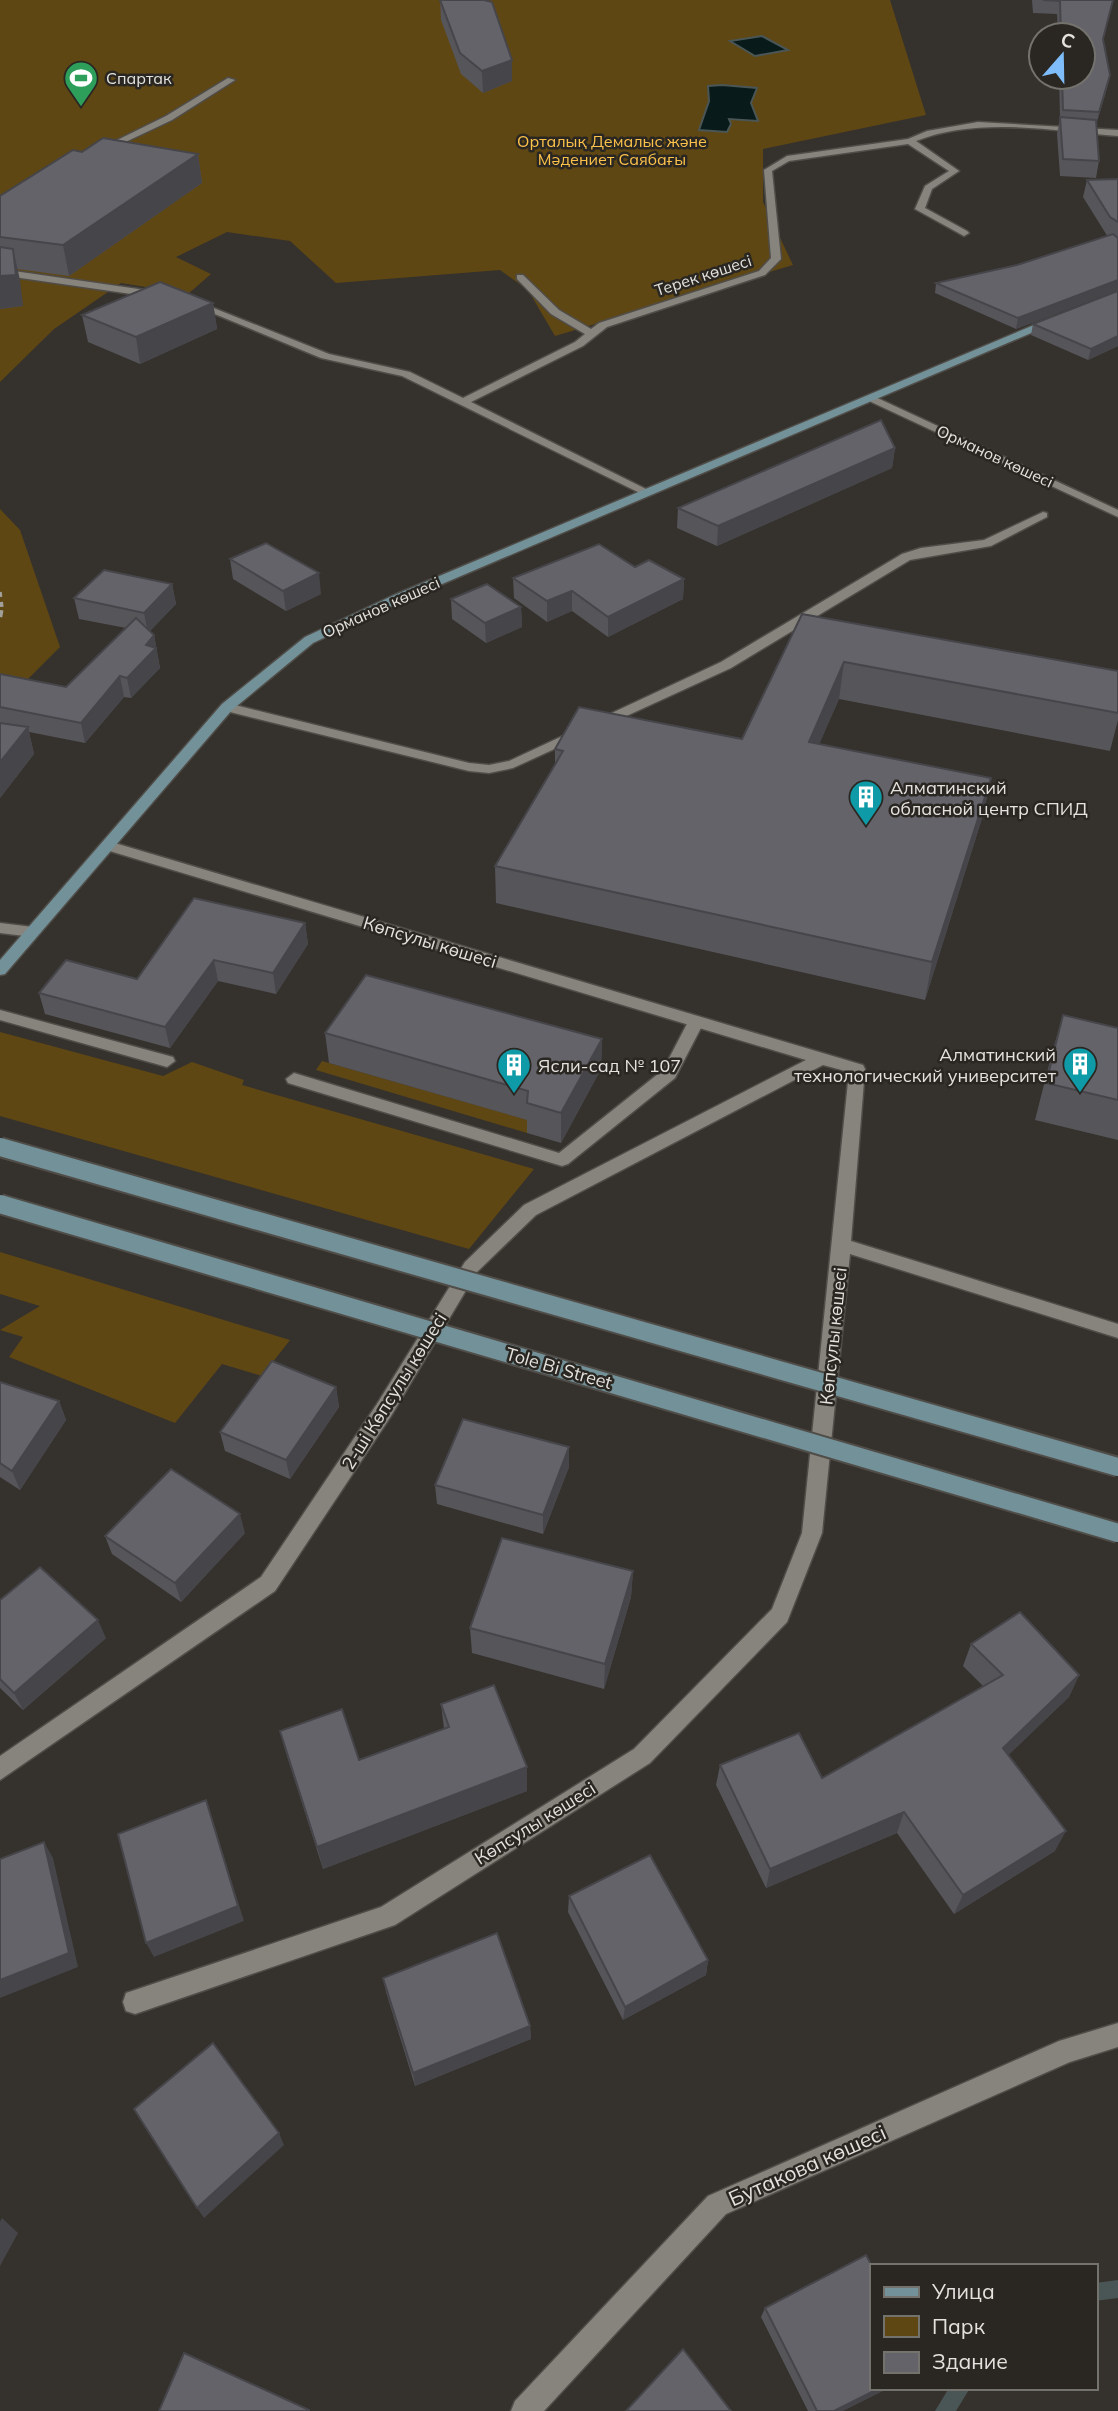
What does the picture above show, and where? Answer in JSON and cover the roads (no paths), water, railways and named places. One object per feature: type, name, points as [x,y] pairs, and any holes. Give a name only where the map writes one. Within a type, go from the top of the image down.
[{"type":"street","points":[[92,155],[169,118],[231,80]]},
{"type":"street","name":"Терек көшесі","points":[[463,402],[579,344],[603,325],[762,273],[776,259],[768,170],[787,159],[910,141],[928,134],[978,124],[1118,133]]},
{"type":"street","points":[[910,141],[954,171],[928,188],[920,209],[964,233]]},
{"type":"street","points":[[0,272],[165,296]]},
{"type":"street","points":[[520,277],[555,312],[592,334]]},
{"type":"street","points":[[177,299],[344,362],[384,366],[406,374],[646,493]]},
{"type":"street","name":"Орманов көшесі","points":[[0,970],[228,707],[309,640],[396,599],[871,398],[982,348],[1067,315]]},
{"type":"street","name":"Орманов көшесі","points":[[871,398],[1118,514]]},
{"type":"street","points":[[228,707],[469,766],[489,769],[513,764],[726,665],[906,557],[921,552],[987,543],[1043,515]]},
{"type":"street","name":"Көпсулы көшесі","points":[[108,846],[857,1069],[812,1533],[780,1615],[642,1756],[387,1916],[135,2002]]},
{"type":"street","points":[[0,928],[33,932]]},
{"type":"street","points":[[0,1015],[167,1061]]},
{"type":"street","points":[[293,1079],[562,1160],[669,1074],[696,1022]]},
{"type":"street","name":"2-ші Көпсулы көшесі","points":[[0,1769],[268,1584],[384,1410],[471,1267],[530,1210],[821,1059]]},
{"type":"street","points":[[0,1147],[1118,1467]]},
{"type":"street","name":"Tole Bi Street","points":[[0,1204],[1118,1533]]},
{"type":"street","points":[[842,1245],[1118,1331]]},
{"type":"street","name":"Бутакова көшесі","points":[[525,2411],[717,2205],[1068,2050],[1118,2035]]},
{"type":"waterway","points":[[1097,2292],[1118,2289]]},
{"type":"waterway","points":[[945,2411],[959,2390]]},
{"type":"railway","points":[[0,592],[2,607]]},
{"type":"railway","points":[[0,617],[2,607]]},
{"type":"place","name":"Спартак","points":[[81,108]]},
{"type":"place","name":"Алматинский обласной центр СПИД","points":[[866,827]]},
{"type":"place","name":"Алматинский технологический университет","points":[[1080,1094]]},
{"type":"place","name":"Ясли-сад № 107","points":[[514,1095]]},
{"type":"park label","name":"Орталық Демалыс және Мәдениет Саябағы","points":[[612,150]]}]
